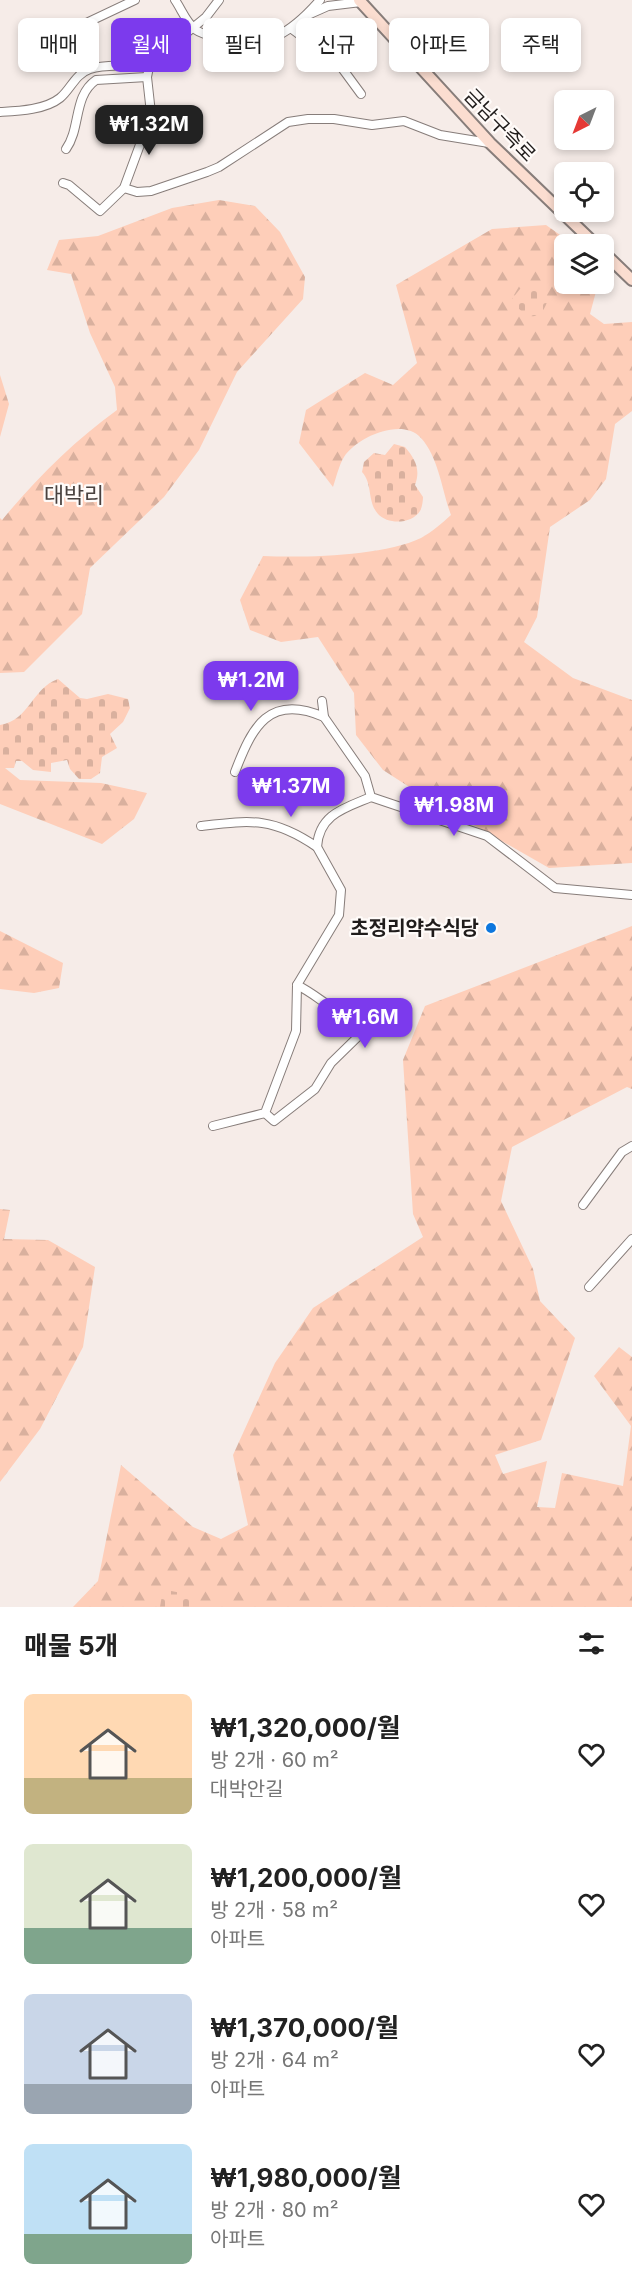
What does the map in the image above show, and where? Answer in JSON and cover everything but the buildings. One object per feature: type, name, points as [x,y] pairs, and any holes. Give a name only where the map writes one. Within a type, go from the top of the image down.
[{"type":"main road","name":"금남구즉로","points":[[360,1],[490,143],[586,234]]},
{"type":"main road","points":[[614,263],[632,280]]},
{"type":"street","points":[[97,18],[135,0]]},
{"type":"street","points":[[175,0],[198,32],[249,43],[273,39],[292,29],[320,0]]},
{"type":"street","points":[[191,30],[219,0]]},
{"type":"street","points":[[307,15],[328,6],[360,1]]},
{"type":"street","points":[[292,29],[339,64],[361,94]]},
{"type":"street","points":[[0,112],[32,109],[60,98],[86,70],[111,66]]},
{"type":"street","points":[[63,183],[69,185],[100,211],[124,188],[152,112],[147,77],[149,72]]},
{"type":"street","points":[[66,149],[72,140],[81,98],[90,84],[96,80],[147,77]]},
{"type":"street","points":[[124,188],[137,192],[170,185],[219,167],[288,122],[326,119],[372,125],[404,121],[440,135],[490,143]]},
{"type":"street","points":[[322,701],[324,717],[365,776],[371,797]]},
{"type":"street","points":[[235,772],[246,742],[264,717],[282,711],[308,710],[324,717]]},
{"type":"street","points":[[317,848],[318,836],[332,813],[371,797],[487,836],[555,888],[632,895]]},
{"type":"street","points":[[201,826],[250,820],[272,824],[301,836],[317,848],[341,890],[339,915],[297,985],[296,1032],[265,1113]]},
{"type":"street","points":[[265,1113],[274,1121],[315,1089],[331,1063],[374,1021],[375,1012],[361,1016],[344,1016],[297,985]]},
{"type":"street","points":[[213,1126],[265,1113]]},
{"type":"street","points":[[583,1205],[622,1152],[632,1146]]},
{"type":"street","points":[[589,1287],[632,1239]]},
{"type":"green space","points":[[219,200],[255,206],[280,232],[305,277],[303,299],[237,372],[199,450],[164,497],[90,568],[82,614],[24,672],[0,673],[0,518],[2,520],[42,475],[71,448],[117,410],[115,387],[90,333],[71,274],[47,270],[59,240],[98,236],[172,208]]},
{"type":"green space","points":[[546,225],[559,234],[554,234],[554,294],[595,294],[590,314],[604,324],[632,322],[632,411],[615,424],[606,479],[590,500],[550,527],[537,617],[524,642],[573,678],[632,700],[632,863],[549,868],[428,799],[383,770],[356,735],[354,693],[318,637],[281,642],[250,630],[240,600],[263,556],[322,556],[387,549],[421,538],[451,515],[432,455],[421,438],[413,432],[403,429],[380,432],[359,443],[342,460],[333,487],[299,443],[306,410],[365,373],[393,385],[417,363],[396,285],[492,229]]},
{"type":"green space","points":[[529,286],[538,288],[547,302],[544,309],[535,316],[525,314],[512,299],[520,289]]},
{"type":"green space","points":[[0,375],[9,404],[0,437]]},
{"type":"green space","points":[[394,444],[405,447],[414,460],[417,469],[415,485],[423,497],[420,511],[406,521],[400,522],[382,518],[378,514],[372,504],[368,482],[362,472],[364,462],[374,453],[385,455]]},
{"type":"green space","points":[[58,679],[80,698],[87,699],[108,694],[128,699],[130,708],[123,722],[110,734],[117,748],[102,757],[100,773],[91,779],[79,779],[70,769],[67,760],[51,763],[51,772],[33,770],[22,761],[16,761],[14,768],[0,768],[0,725],[18,717],[42,689]]},
{"type":"green space","points":[[0,764],[20,780],[101,783],[147,793],[134,819],[102,844],[0,804]]},
{"type":"green space","points":[[632,926],[632,1089],[627,1087],[512,1147],[501,1201],[533,1269],[540,1301],[575,1338],[541,1440],[495,1455],[503,1474],[547,1461],[537,1507],[555,1508],[562,1473],[623,1486],[631,1426],[594,1376],[619,1347],[632,1357],[632,1607],[73,1607],[98,1581],[121,1465],[193,1527],[221,1539],[248,1525],[233,1455],[275,1363],[313,1308],[423,1237],[413,1214],[403,1060],[425,1006]]},
{"type":"green space","points":[[0,931],[63,963],[59,988],[34,993],[0,989]]},
{"type":"green space","points":[[0,1209],[10,1210],[4,1239],[48,1240],[95,1267],[83,1347],[40,1429],[0,1482]]},
{"type":"green space","points":[[171,1591],[187,1594],[201,1607],[160,1607],[162,1595]]},
{"type":"place","name":"초정리약수식당","points":[[491,928]]},
{"type":"district","name":"대박리","points":[[74,495]]}]
